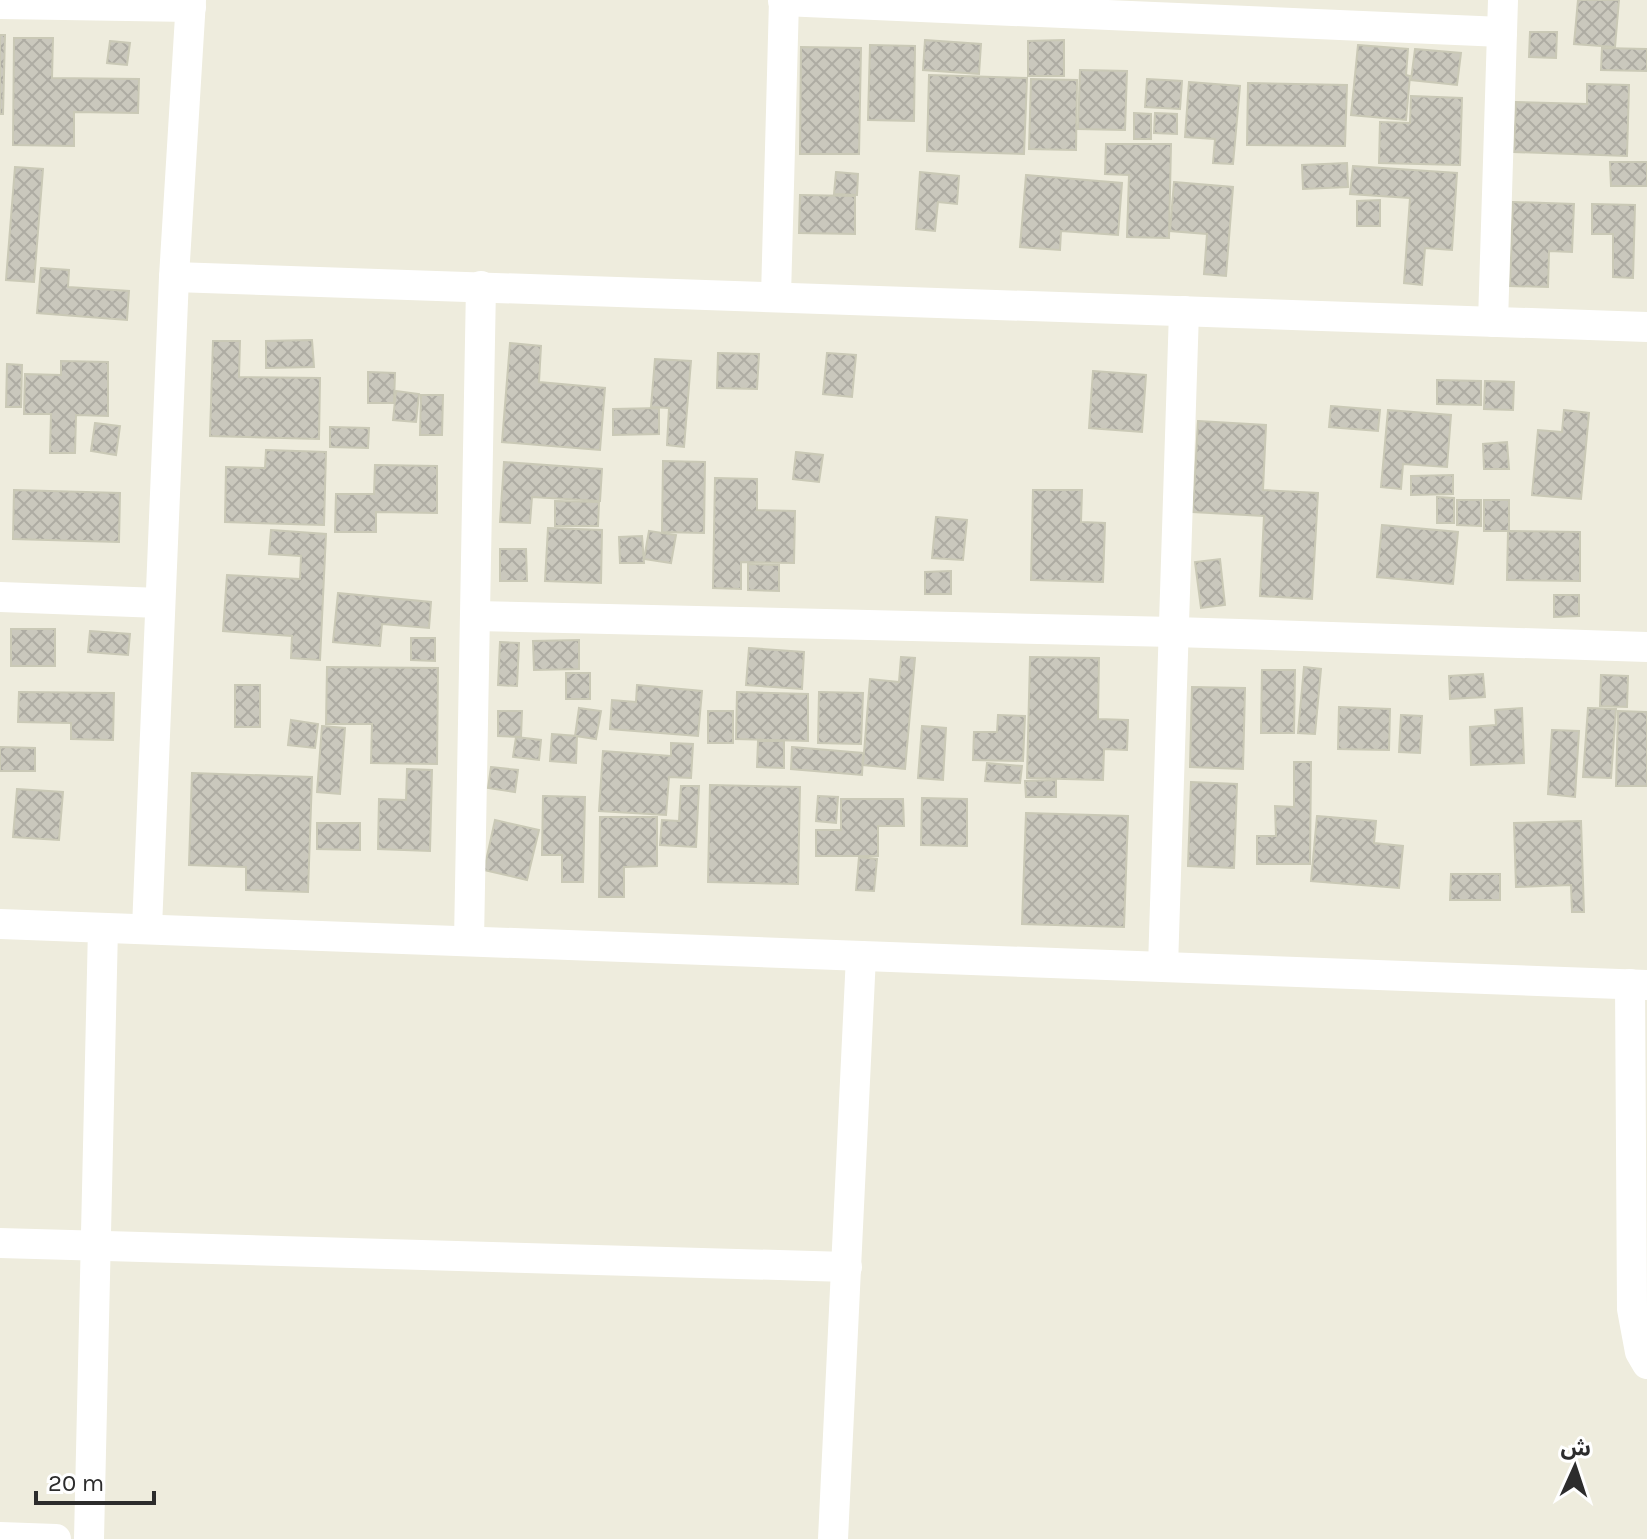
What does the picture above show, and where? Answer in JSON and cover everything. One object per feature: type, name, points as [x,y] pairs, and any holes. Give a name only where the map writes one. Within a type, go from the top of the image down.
[{"type":"street","points":[[776,296],[784,0],[1086,7],[1502,32]]},
{"type":"street","points":[[1493,322],[1503,0]]},
{"type":"street","points":[[0,4],[191,4],[174,277],[147,928]]},
{"type":"street","points":[[174,277],[1647,327]]},
{"type":"street","points":[[469,941],[481,286]]},
{"type":"street","points":[[1163,967],[1184,311]]},
{"type":"street","points":[[0,597],[160,603]]},
{"type":"street","points":[[475,616],[1174,632],[1647,647]]},
{"type":"street","points":[[0,924],[1639,984],[1632,1309],[1640,1352],[1647,1364]]},
{"type":"street","points":[[89,1539],[103,928]]},
{"type":"street","points":[[833,1539],[861,956]]},
{"type":"street","points":[[0,1243],[847,1267]]},
{"type":"street","points":[[0,1537],[56,1539]]},
{"type":"building","points":[[1578,0],[1619,0],[1615,47],[1574,44]]},
{"type":"building","points":[[1530,32],[1557,32],[1556,58],[1529,57]]},
{"type":"building","points":[[0,35],[5,35],[3,114],[0,114]]},
{"type":"building","points":[[14,38],[53,38],[52,78],[139,79],[138,113],[74,112],[74,146],[13,145]]},
{"type":"building","points":[[925,40],[981,44],[979,74],[923,70]]},
{"type":"building","points":[[1064,40],[1064,76],[1028,76],[1028,41]]},
{"type":"building","points":[[110,41],[130,43],[127,65],[107,63]]},
{"type":"building","points":[[870,45],[915,46],[914,121],[868,120]]},
{"type":"building","points":[[1358,45],[1408,49],[1406,75],[1410,76],[1406,120],[1351,115]]},
{"type":"building","points":[[801,47],[861,48],[859,154],[800,154]]},
{"type":"building","points":[[1602,48],[1647,49],[1647,71],[1601,70]]},
{"type":"building","points":[[1415,49],[1461,53],[1457,85],[1411,80]]},
{"type":"building","points":[[1080,70],[1127,71],[1125,130],[1078,129]]},
{"type":"building","points":[[929,75],[1027,78],[1024,154],[927,151]]},
{"type":"building","points":[[1031,79],[1077,80],[1076,150],[1029,149]]},
{"type":"building","points":[[1147,79],[1182,81],[1180,109],[1145,107]]},
{"type":"building","points":[[1189,82],[1240,86],[1233,164],[1213,163],[1215,139],[1185,137]]},
{"type":"building","points":[[1248,83],[1347,85],[1345,146],[1247,145]]},
{"type":"building","points":[[1587,84],[1629,85],[1627,156],[1514,152],[1516,102],[1587,104]]},
{"type":"building","points":[[1411,96],[1462,98],[1460,165],[1379,163],[1380,122],[1410,123]]},
{"type":"building","points":[[1134,113],[1151,114],[1151,139],[1134,139]]},
{"type":"building","points":[[1155,113],[1177,114],[1177,134],[1154,133]]},
{"type":"building","points":[[1106,144],[1171,144],[1169,238],[1127,237],[1129,175],[1105,174]]},
{"type":"building","points":[[1610,162],[1647,162],[1647,186],[1611,186]]},
{"type":"building","points":[[1347,163],[1348,187],[1303,189],[1302,165]]},
{"type":"building","points":[[1353,166],[1457,173],[1452,250],[1425,248],[1422,285],[1404,283],[1410,198],[1350,194]]},
{"type":"building","points":[[15,167],[43,169],[34,282],[6,280]]},
{"type":"building","points":[[836,172],[858,174],[857,195],[834,194]]},
{"type":"building","points":[[920,172],[959,176],[957,204],[938,202],[935,231],[916,229]]},
{"type":"building","points":[[1026,175],[1122,183],[1118,235],[1061,231],[1060,250],[1020,247]]},
{"type":"building","points":[[1174,182],[1233,187],[1226,276],[1204,274],[1207,234],[1170,231]]},
{"type":"building","points":[[800,195],[855,196],[855,234],[799,233]]},
{"type":"building","points":[[1380,200],[1380,226],[1357,226],[1357,201]]},
{"type":"building","points":[[1513,202],[1574,204],[1572,252],[1549,251],[1548,287],[1510,286]]},
{"type":"building","points":[[1592,204],[1635,205],[1633,278],[1613,277],[1613,234],[1592,234]]},
{"type":"building","points":[[41,268],[69,270],[68,287],[129,291],[127,320],[37,313]]},
{"type":"building","points":[[312,340],[314,367],[266,368],[266,341]]},
{"type":"building","points":[[213,341],[240,341],[239,377],[320,378],[319,439],[210,436]]},
{"type":"building","points":[[510,343],[541,346],[539,382],[605,388],[600,450],[502,442]]},
{"type":"building","points":[[718,353],[759,354],[757,389],[717,388]]},
{"type":"building","points":[[827,353],[856,355],[852,397],[823,394]]},
{"type":"building","points":[[655,359],[691,361],[684,447],[667,445],[669,408],[651,407]]},
{"type":"building","points":[[61,361],[108,362],[108,416],[76,415],[75,453],[50,453],[51,414],[24,414],[25,374],[61,375]]},
{"type":"building","points":[[7,364],[22,365],[21,407],[6,407]]},
{"type":"building","points":[[1093,371],[1146,375],[1142,432],[1089,428]]},
{"type":"building","points":[[368,372],[395,373],[394,403],[368,403]]},
{"type":"building","points":[[1437,380],[1481,381],[1481,405],[1437,404]]},
{"type":"building","points":[[1485,381],[1514,382],[1513,410],[1484,409]]},
{"type":"building","points":[[396,391],[419,394],[416,422],[393,420]]},
{"type":"building","points":[[421,395],[443,395],[442,435],[420,435]]},
{"type":"building","points":[[1331,406],[1380,410],[1378,431],[1329,427]]},
{"type":"building","points":[[659,408],[659,434],[613,435],[613,409]]},
{"type":"building","points":[[1388,410],[1451,415],[1447,467],[1403,464],[1401,489],[1381,487]]},
{"type":"building","points":[[1564,410],[1589,413],[1581,499],[1532,495],[1538,430],[1562,432]]},
{"type":"building","points":[[1198,421],[1266,425],[1263,490],[1318,493],[1312,599],[1260,596],[1264,516],[1193,512]]},
{"type":"building","points":[[95,423],[120,426],[116,455],[91,451]]},
{"type":"building","points":[[330,427],[369,428],[368,448],[330,447]]},
{"type":"building","points":[[1507,442],[1509,469],[1484,469],[1483,444]]},
{"type":"building","points":[[266,450],[326,452],[324,525],[225,522],[226,467],[265,468]]},
{"type":"building","points":[[796,452],[823,455],[819,482],[793,479]]},
{"type":"building","points":[[663,461],[705,462],[704,533],[662,532]]},
{"type":"building","points":[[504,462],[602,469],[600,501],[532,497],[530,523],[500,522]]},
{"type":"building","points":[[375,465],[437,466],[437,513],[376,512],[376,532],[335,532],[336,494],[374,494]]},
{"type":"building","points":[[1453,475],[1453,494],[1411,495],[1411,476]]},
{"type":"building","points":[[715,478],[757,479],[757,510],[795,511],[794,563],[741,562],[741,589],[713,588]]},
{"type":"building","points":[[14,490],[120,493],[119,542],[13,539]]},
{"type":"building","points":[[1033,490],[1082,490],[1081,522],[1105,523],[1103,582],[1031,580]]},
{"type":"building","points":[[1437,497],[1454,498],[1454,523],[1437,523]]},
{"type":"building","points":[[1457,500],[1481,500],[1481,526],[1457,525]]},
{"type":"building","points":[[1484,500],[1509,500],[1509,531],[1484,531]]},
{"type":"building","points":[[555,501],[599,502],[598,526],[555,526]]},
{"type":"building","points":[[936,517],[967,520],[963,560],[932,558]]},
{"type":"building","points":[[1382,525],[1458,532],[1453,584],[1377,577]]},
{"type":"building","points":[[548,528],[602,530],[601,583],[545,581]]},
{"type":"building","points":[[271,530],[326,534],[320,660],[291,658],[292,636],[223,631],[227,575],[300,579],[301,556],[269,554]]},
{"type":"building","points":[[649,531],[676,535],[671,563],[644,559]]},
{"type":"building","points":[[1508,531],[1580,532],[1580,581],[1507,580]]},
{"type":"building","points":[[642,536],[644,563],[620,563],[619,537]]},
{"type":"building","points":[[500,549],[526,549],[527,581],[500,581]]},
{"type":"building","points":[[1220,559],[1225,605],[1201,608],[1195,562]]},
{"type":"building","points":[[748,564],[779,565],[779,591],[748,590]]},
{"type":"building","points":[[951,571],[951,594],[925,594],[925,572]]},
{"type":"building","points":[[338,593],[431,602],[429,628],[382,624],[380,646],[333,642]]},
{"type":"building","points":[[1554,595],[1579,595],[1579,616],[1554,617]]},
{"type":"building","points":[[11,629],[55,629],[55,666],[11,666]]},
{"type":"building","points":[[90,631],[130,634],[128,655],[88,652]]},
{"type":"building","points":[[411,638],[435,638],[435,661],[411,660]]},
{"type":"building","points":[[579,640],[579,669],[534,670],[533,641]]},
{"type":"building","points":[[500,642],[519,643],[517,686],[498,685]]},
{"type":"building","points":[[749,648],[804,652],[802,689],[746,685]]},
{"type":"building","points":[[901,657],[915,658],[905,769],[863,765],[870,679],[899,682]]},
{"type":"building","points":[[1030,657],[1099,658],[1098,719],[1128,720],[1127,750],[1104,749],[1103,780],[1027,778]]},
{"type":"building","points":[[327,667],[438,668],[437,764],[371,763],[372,724],[326,724]]},
{"type":"building","points":[[1304,667],[1321,669],[1315,734],[1298,733]]},
{"type":"building","points":[[1262,670],[1295,670],[1294,733],[1261,733]]},
{"type":"building","points":[[566,673],[590,673],[590,699],[566,699]]},
{"type":"building","points":[[1483,674],[1485,697],[1450,699],[1449,676]]},
{"type":"building","points":[[1601,675],[1628,676],[1627,707],[1600,706]]},
{"type":"building","points":[[235,685],[260,685],[260,727],[235,727]]},
{"type":"building","points":[[637,685],[702,691],[698,736],[610,729],[612,700],[636,702]]},
{"type":"building","points":[[1192,687],[1245,688],[1243,769],[1190,767]]},
{"type":"building","points":[[19,692],[114,693],[113,740],[71,739],[71,723],[18,722]]},
{"type":"building","points":[[737,692],[808,694],[808,741],[736,739]]},
{"type":"building","points":[[819,692],[863,693],[861,744],[818,743]]},
{"type":"building","points":[[1339,707],[1390,709],[1389,750],[1338,749]]},
{"type":"building","points":[[579,708],[601,711],[596,739],[575,736]]},
{"type":"building","points":[[1522,708],[1524,763],[1471,765],[1470,727],[1496,725],[1495,710]]},
{"type":"building","points":[[1588,708],[1616,709],[1611,778],[1583,777]]},
{"type":"building","points":[[498,711],[522,711],[521,737],[498,736]]},
{"type":"building","points":[[708,711],[733,711],[733,743],[708,743]]},
{"type":"building","points":[[1618,711],[1647,712],[1647,786],[1616,786]]},
{"type":"building","points":[[998,715],[1025,716],[1023,761],[973,760],[974,732],[997,732]]},
{"type":"building","points":[[1401,715],[1422,716],[1420,753],[1399,752]]},
{"type":"building","points":[[291,720],[318,724],[315,748],[288,745]]},
{"type":"building","points":[[322,726],[345,728],[340,794],[317,792]]},
{"type":"building","points":[[922,726],[946,728],[943,780],[918,778]]},
{"type":"building","points":[[1552,730],[1579,731],[1575,797],[1548,794]]},
{"type":"building","points":[[552,734],[577,736],[576,763],[550,761]]},
{"type":"building","points":[[516,737],[541,740],[539,760],[513,757]]},
{"type":"building","points":[[758,741],[784,741],[784,768],[757,767]]},
{"type":"building","points":[[671,743],[693,744],[691,778],[669,777],[666,815],[599,811],[603,751],[671,756]]},
{"type":"building","points":[[0,747],[35,748],[35,771],[0,771]]},
{"type":"building","points":[[792,747],[863,753],[862,775],[791,769]]},
{"type":"building","points":[[1294,762],[1311,762],[1310,864],[1257,864],[1257,836],[1276,836],[1275,806],[1294,807]]},
{"type":"building","points":[[987,763],[1022,766],[1020,783],[985,781]]},
{"type":"building","points":[[491,767],[518,770],[515,792],[488,788]]},
{"type":"building","points":[[407,769],[432,770],[430,851],[378,849],[379,799],[406,800]]},
{"type":"building","points":[[192,773],[312,777],[308,892],[246,890],[246,867],[189,865]]},
{"type":"building","points":[[1056,780],[1056,797],[1026,797],[1025,781]]},
{"type":"building","points":[[1191,782],[1237,784],[1234,868],[1188,866]]},
{"type":"building","points":[[710,785],[800,787],[798,884],[708,882]]},
{"type":"building","points":[[681,786],[699,786],[696,847],[660,845],[662,820],[679,821]]},
{"type":"building","points":[[17,789],[63,792],[59,840],[13,837]]},
{"type":"building","points":[[543,796],[585,797],[583,882],[562,882],[562,855],[542,855]]},
{"type":"building","points":[[818,796],[838,797],[836,823],[816,821]]},
{"type":"building","points":[[922,798],[967,799],[967,846],[921,845]]},
{"type":"building","points":[[841,799],[903,799],[904,826],[878,826],[878,856],[816,856],[816,830],[841,830]]},
{"type":"building","points":[[1026,813],[1128,816],[1124,927],[1022,924]]},
{"type":"building","points":[[1317,816],[1376,821],[1374,843],[1403,846],[1399,888],[1311,881]]},
{"type":"building","points":[[600,817],[657,817],[657,866],[624,867],[624,897],[599,897]]},
{"type":"building","points":[[495,820],[539,830],[527,880],[484,870]]},
{"type":"building","points":[[1581,821],[1584,912],[1572,912],[1571,885],[1516,887],[1514,823]]},
{"type":"building","points":[[317,823],[360,823],[360,850],[317,849]]},
{"type":"building","points":[[859,857],[877,859],[874,891],[856,890]]},
{"type":"building","points":[[1451,874],[1500,874],[1500,900],[1450,900]]}]
